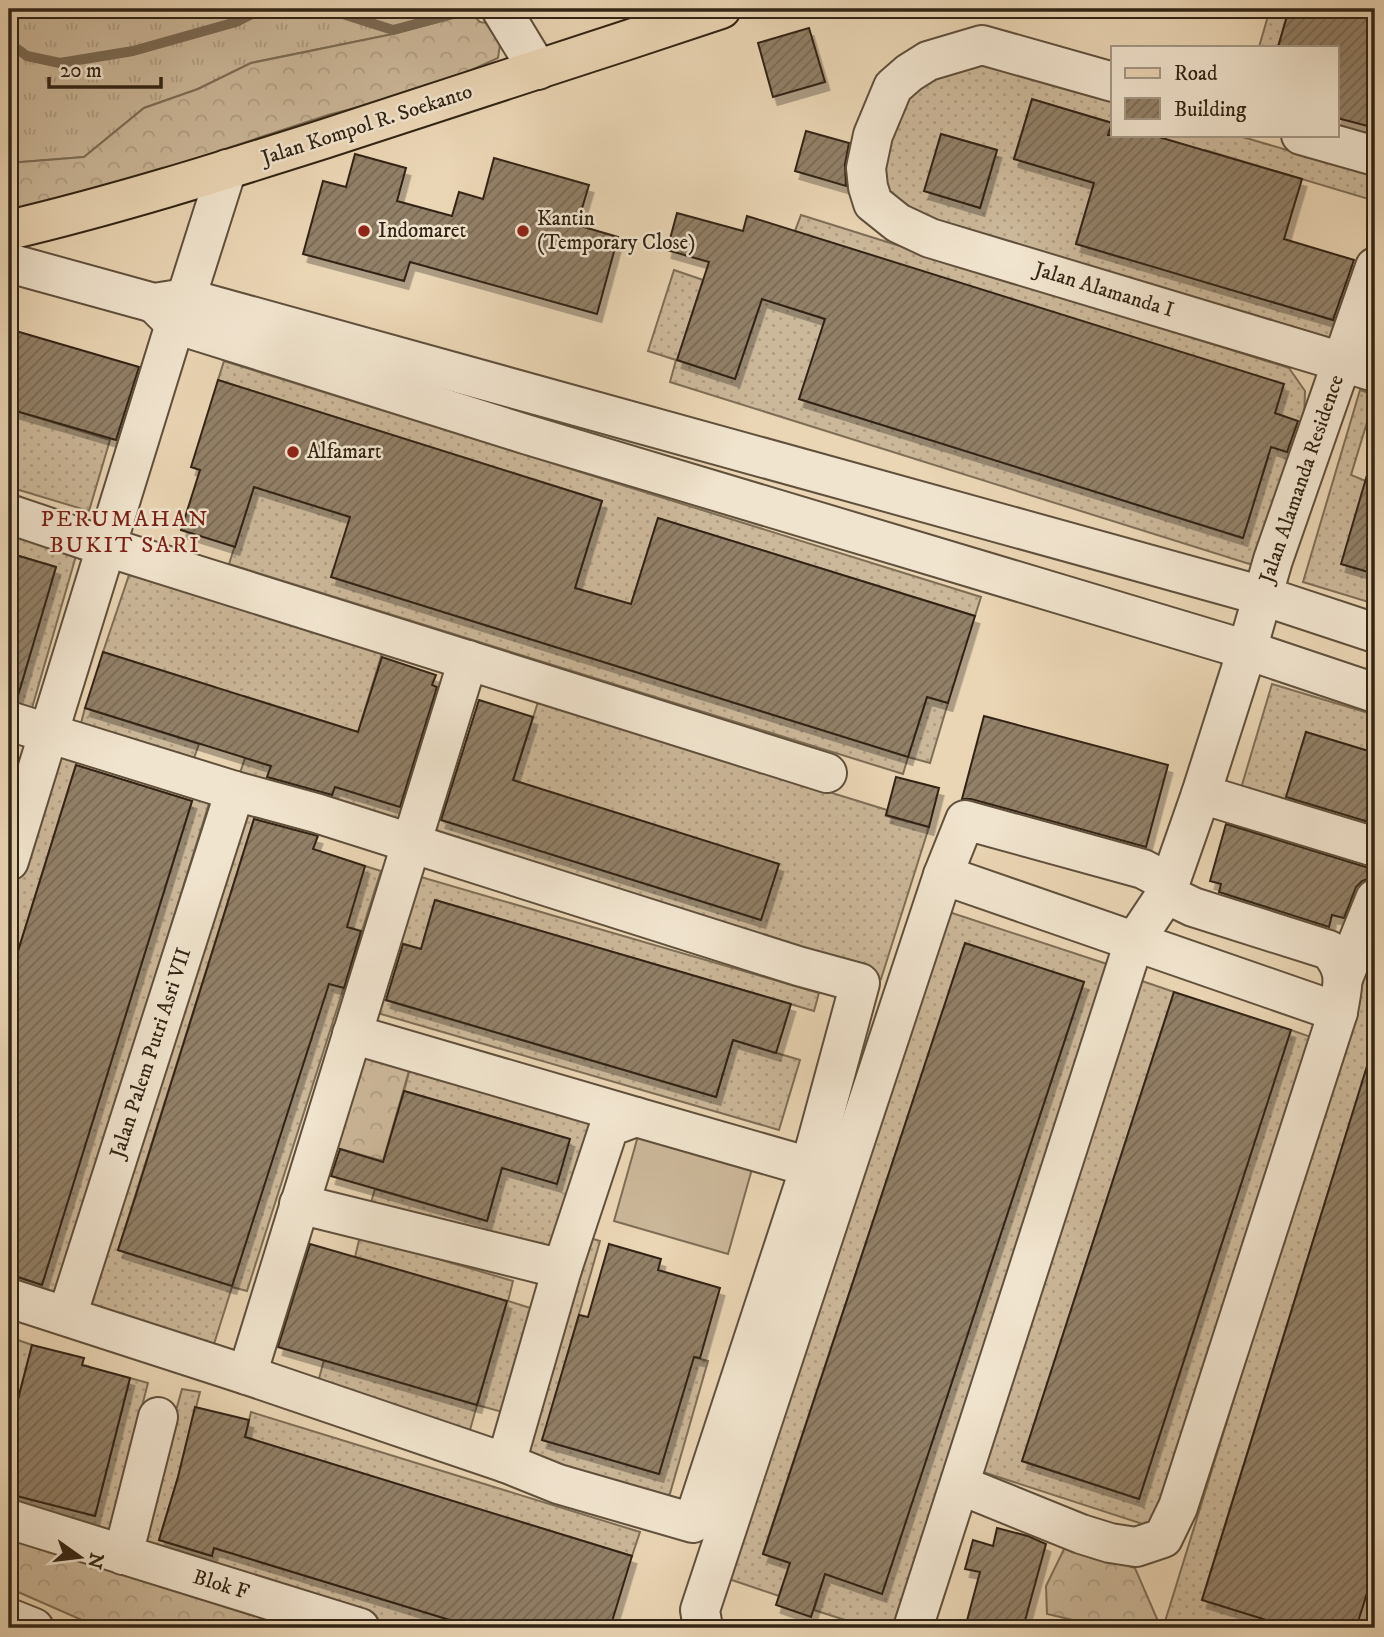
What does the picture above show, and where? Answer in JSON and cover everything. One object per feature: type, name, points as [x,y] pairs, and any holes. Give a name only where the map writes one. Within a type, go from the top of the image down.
[{"type":"main road","name":"Jalan Kompol R. Soekanto","points":[[9,230],[60,218],[228,169],[721,9]]},
{"type":"street","points":[[504,13],[538,70]]},
{"type":"street","name":"Jalan Alamanda I","points":[[1111,81],[982,45],[928,61],[893,87],[873,135],[866,168],[873,203],[898,223],[930,238],[1359,367]]},
{"type":"street","points":[[1305,136],[1375,156]]},
{"type":"street","points":[[9,861],[107,547],[172,309],[228,169]]},
{"type":"street","points":[[9,263],[172,309],[1263,596],[1375,633]]},
{"type":"street","name":"Jalan Alamanda Residence","points":[[913,1628],[1134,942],[1166,894],[1201,794],[1273,560],[1359,367],[1375,267]]},
{"type":"street","points":[[172,309],[525,434],[1247,650],[1375,693]]},
{"type":"street","points":[[9,514],[827,773]]},
{"type":"street","points":[[247,1375],[468,660]]},
{"type":"street","points":[[9,721],[235,791],[316,813],[798,966],[860,983],[810,1167],[693,1523],[558,1484],[506,1463],[247,1375],[9,1298]]},
{"type":"street","name":"Jalan Palem Putri Asri VII","points":[[67,1316],[235,791]]},
{"type":"street","points":[[1201,794],[1375,847]]},
{"type":"street","points":[[703,1628],[700,1610],[943,875],[965,820],[1143,869],[1160,878],[1166,894],[1193,907],[1329,950],[1338,960],[1341,994]]},
{"type":"street","points":[[943,875],[1134,942],[1341,994]]},
{"type":"street","points":[[960,1485],[1110,1543],[1136,1547],[1163,1538],[1178,1507],[1341,994],[1375,899]]},
{"type":"street","points":[[352,1034],[810,1167]]},
{"type":"street","points":[[506,1463],[562,1269],[609,1127],[636,1117]]},
{"type":"street","points":[[299,1204],[562,1269]]},
{"type":"street","points":[[123,1555],[158,1417]]},
{"type":"street","name":"Blok F","points":[[9,1519],[338,1625]]},
{"type":"street","points":[[9,1618],[34,1628]]},
{"type":"green space","points":[[9,9],[460,9],[462,15],[393,34],[251,63],[198,89],[144,108],[84,157],[9,163]]},
{"type":"green space","points":[[1270,9],[1289,9],[1278,46],[1259,46]]},
{"type":"green space","points":[[471,13],[480,22],[503,25],[498,58],[432,88],[328,115],[79,197],[9,215],[9,163],[84,157],[144,108],[198,89],[251,63],[393,34]]},
{"type":"green space","points":[[975,63],[1111,97],[1111,122],[1032,100],[1014,158],[1094,183],[1076,243],[1122,258],[1158,137],[1155,136],[1239,136],[1375,176],[1375,201],[1205,150],[1169,271],[1346,324],[1341,341],[911,213],[884,199],[885,137],[916,85]],"holes":[[[941,134],[997,150],[980,208],[925,191]]]},
{"type":"green space","points":[[801,215],[1289,368],[1305,391],[1304,423],[795,231]]},
{"type":"green space","points":[[674,270],[703,280],[677,360],[735,379],[762,299],[825,319],[800,399],[1242,538],[1268,458],[1265,445],[1294,454],[1259,567],[670,382],[676,360],[648,351]]},
{"type":"green space","points":[[224,361],[981,597],[975,616],[658,518],[631,605],[575,588],[602,501],[218,380]]},
{"type":"green space","points":[[1360,390],[1375,395],[1375,407],[1372,406],[1351,475],[1366,481],[1342,564],[1375,574],[1375,604],[1303,582]]},
{"type":"green space","points":[[16,411],[110,440],[89,511],[9,487],[9,435]]},
{"type":"green space","points":[[254,487],[350,517],[908,757],[903,774],[229,564]]},
{"type":"green space","points":[[9,529],[78,549],[32,708],[9,702],[9,686],[20,689],[56,567],[9,553]]},
{"type":"green space","points":[[129,575],[254,609],[383,650],[358,732],[244,696],[230,742],[215,687],[103,652]]},
{"type":"green space","points":[[1272,684],[1375,715],[1375,753],[1306,732],[1283,808],[1239,795]]},
{"type":"green space","points":[[927,697],[948,703],[930,763],[908,757]]},
{"type":"green space","points":[[538,702],[887,810],[886,816],[929,827],[881,979],[427,838],[451,761],[471,768],[454,824],[761,920],[513,781]]},
{"type":"green space","points":[[85,708],[199,744],[194,758],[81,723]]},
{"type":"green space","points":[[58,749],[79,755],[9,980],[9,907]]},
{"type":"green space","points":[[245,758],[409,809],[404,825],[240,773]]},
{"type":"green space","points":[[195,792],[211,797],[54,1303],[9,1288],[9,1275],[42,1284]]},
{"type":"green space","points":[[242,812],[255,816],[118,1250],[232,1286],[365,866],[381,871],[247,1291],[232,1287],[214,1344],[87,1304]]},
{"type":"green space","points":[[414,875],[819,993],[814,1011],[435,900],[421,949],[395,941]]},
{"type":"green space","points":[[946,911],[1116,967],[897,1628],[870,1628],[814,1610],[825,1574],[882,1593],[1084,982],[965,944],[763,1553],[790,1563],[779,1596],[726,1578]]},
{"type":"green space","points":[[1375,943],[1375,1041],[1202,1599],[1273,1622],[1271,1628],[1163,1628]]},
{"type":"green space","points":[[1142,981],[1174,992],[1022,1461],[1139,1499],[1291,1030],[1314,1038],[1155,1528],[983,1472]]},
{"type":"green space","points":[[378,998],[716,1097],[733,1040],[800,1060],[779,1130],[374,1012]]},
{"type":"green space","points":[[363,1035],[415,1050],[383,1161],[330,1146]]},
{"type":"green space","points":[[415,1050],[596,1102],[550,1262],[369,1209],[375,1189],[487,1221],[502,1168],[557,1183],[569,1139],[404,1091]]},
{"type":"green space","points":[[638,1136],[752,1169],[728,1254],[614,1221]]},
{"type":"green space","points":[[360,1236],[513,1281],[508,1301],[543,1312],[514,1415],[477,1405],[507,1302],[355,1257]]},
{"type":"green space","points":[[583,1236],[600,1241],[543,1440],[659,1474],[693,1357],[708,1361],[669,1497],[519,1453]]},
{"type":"green space","points":[[15,1339],[32,1345],[9,1434],[9,1361]]},
{"type":"green space","points":[[324,1360],[477,1405],[470,1430],[317,1386]]},
{"type":"green space","points":[[130,1378],[148,1383],[109,1534],[9,1508],[9,1494],[95,1516]]},
{"type":"green space","points":[[182,1389],[200,1392],[159,1540],[211,1556],[214,1548],[477,1628],[402,1628],[139,1544]]},
{"type":"green space","points":[[251,1412],[640,1532],[632,1556],[245,1437]]},
{"type":"green space","points":[[9,1538],[297,1628],[100,1628],[9,1588]]},
{"type":"green space","points":[[1066,1545],[1135,1568],[1161,1628],[1095,1628],[1047,1614],[1046,1586]]},
{"type":"building","points":[[1289,9],[1375,9],[1375,128],[1338,118],[1338,46],[1278,46]]},
{"type":"building","points":[[809,28],[825,82],[773,97],[758,43]]},
{"type":"building","points":[[1032,99],[1111,123],[1108,135],[1111,136],[1155,136],[1302,179],[1284,239],[1354,260],[1333,320],[1076,244],[1094,183],[1014,159]]},
{"type":"building","points":[[806,131],[849,143],[845,164],[846,186],[795,171]]},
{"type":"building","points":[[941,134],[997,150],[980,208],[924,191]]},
{"type":"building","name":"Kantin (Temporary Close)","points":[[355,154],[406,168],[397,201],[452,216],[459,192],[483,199],[494,158],[589,185],[577,225],[618,237],[597,314],[410,262],[404,281],[303,254],[323,181],[346,187]]},
{"type":"building","points":[[677,213],[743,231],[747,216],[1284,384],[1275,413],[1298,421],[1287,452],[1271,447],[1243,538],[799,399],[825,319],[762,299],[735,379],[677,360],[709,262],[667,250]]},
{"type":"building","points":[[9,329],[139,367],[116,440],[9,409]]},
{"type":"building","points":[[218,380],[602,501],[575,588],[631,604],[658,518],[975,616],[948,703],[927,697],[908,757],[331,577],[350,517],[254,487],[235,547],[181,530],[200,470],[191,467]]},
{"type":"building","points":[[1367,475],[1375,476],[1375,574],[1341,564]]},
{"type":"building","points":[[9,553],[56,567],[17,699],[9,698]]},
{"type":"building","points":[[103,652],[358,732],[382,657],[436,675],[432,685],[437,687],[400,807],[335,787],[332,795],[267,777],[271,766],[85,708]]},
{"type":"building","points":[[479,700],[533,717],[513,780],[779,864],[761,920],[441,820]]},
{"type":"building","points":[[984,716],[1168,765],[1146,847],[971,799],[962,799]]},
{"type":"building","points":[[1306,732],[1375,753],[1375,824],[1286,797]]},
{"type":"building","points":[[76,765],[192,801],[42,1285],[9,1274],[9,980]]},
{"type":"building","points":[[896,777],[939,788],[929,827],[886,815]]},
{"type":"building","points":[[254,819],[318,836],[313,849],[365,866],[347,927],[361,931],[344,988],[329,984],[232,1286],[118,1250]]},
{"type":"building","points":[[1226,824],[1375,868],[1372,877],[1356,887],[1344,918],[1332,915],[1329,927],[1219,892],[1221,884],[1210,881]]},
{"type":"building","points":[[435,900],[791,1004],[776,1053],[733,1040],[716,1097],[386,1000],[403,944],[421,949]]},
{"type":"building","points":[[965,943],[1084,982],[882,1594],[825,1574],[811,1617],[776,1605],[790,1563],[763,1554]]},
{"type":"building","points":[[1174,992],[1291,1030],[1139,1499],[1022,1461]]},
{"type":"building","points":[[1368,1063],[1375,1065],[1375,1568],[1356,1628],[1271,1628],[1273,1622],[1202,1600]]},
{"type":"building","points":[[404,1091],[570,1139],[557,1184],[502,1168],[487,1221],[331,1176],[340,1149],[383,1162]]},
{"type":"building","points":[[310,1244],[507,1301],[477,1405],[278,1347]]},
{"type":"building","points":[[609,1244],[661,1259],[658,1270],[720,1288],[700,1358],[694,1357],[659,1474],[542,1440],[579,1315],[588,1317]]},
{"type":"building","points":[[32,1345],[84,1358],[82,1365],[130,1378],[95,1516],[9,1494],[9,1434]]},
{"type":"building","points":[[195,1407],[249,1420],[245,1437],[632,1556],[610,1628],[476,1628],[214,1548],[212,1556],[159,1540]]},
{"type":"building","points":[[997,1528],[1046,1544],[1023,1628],[965,1628],[980,1572],[965,1569],[973,1540],[993,1546]]},
{"type":"waterway","points":[[9,43],[27,56],[60,63],[133,51],[236,22],[262,9]]},
{"type":"waterway","points":[[327,9],[393,30],[472,9]]},
{"type":"place","name":"Indomaret","points":[[364,231]]},
{"type":"place","name":"Kantin (Temporary Close)","points":[[523,231]]},
{"type":"place","name":"Alfamart","points":[[293,452]]},
{"type":"district","name":"PERUMAHAN BUKIT SARI","points":[[125,532]]}]
